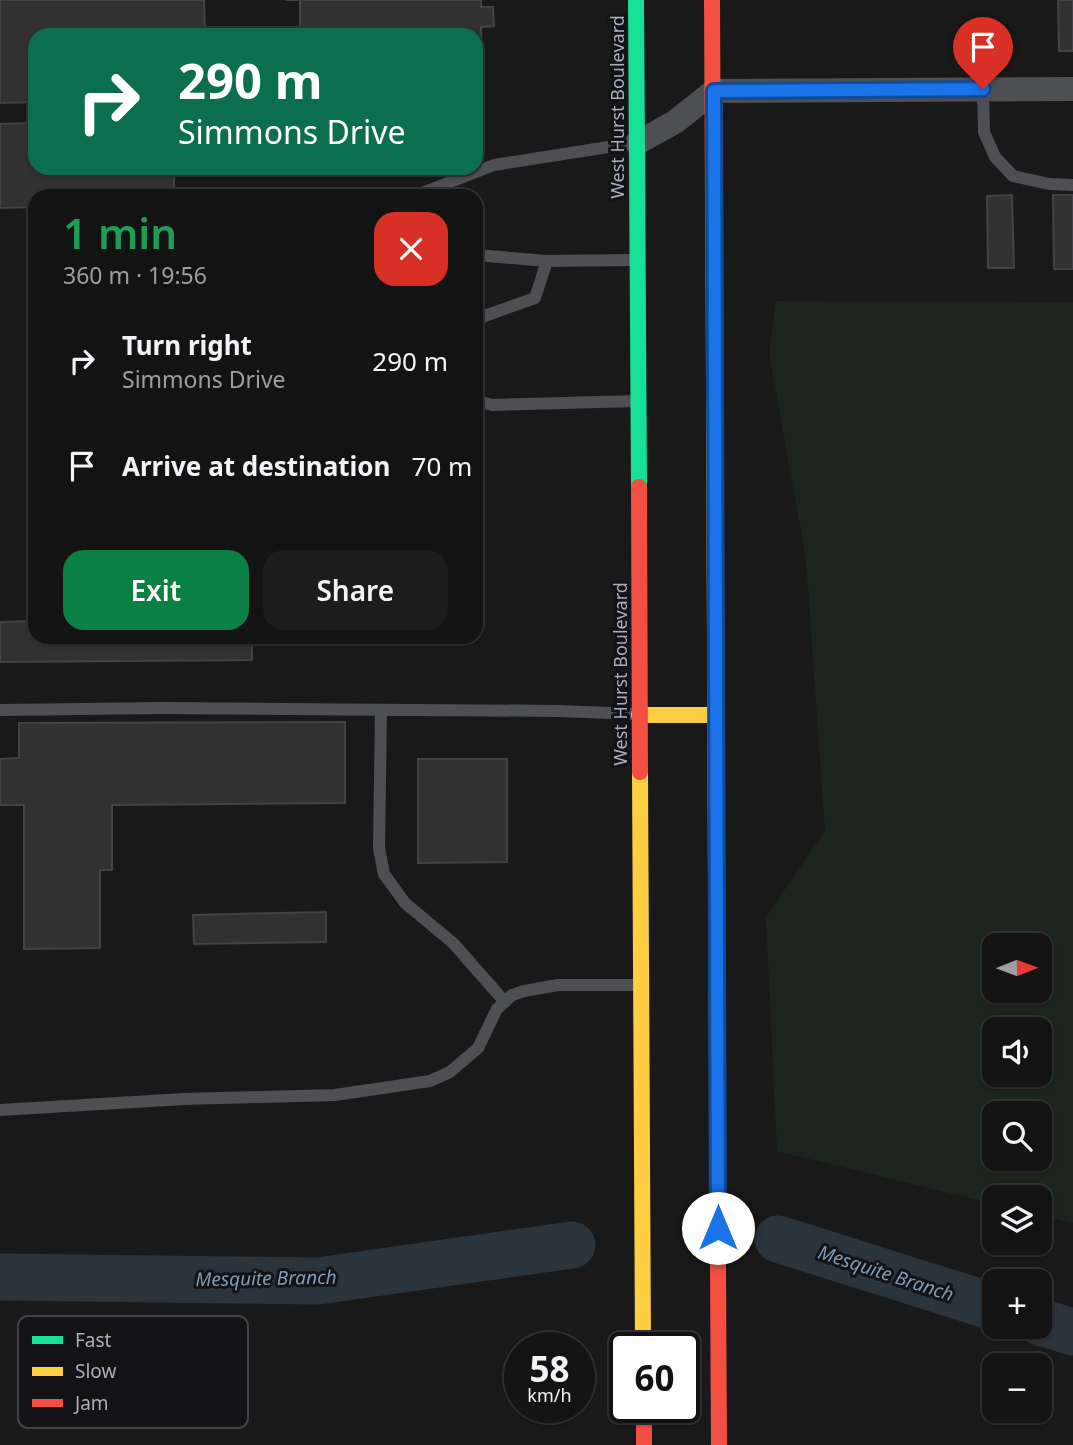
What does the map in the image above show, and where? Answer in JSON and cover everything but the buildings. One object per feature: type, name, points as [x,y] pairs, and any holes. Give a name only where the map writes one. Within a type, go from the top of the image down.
[{"type":"main road","name":"West Hurst Boulevard","points":[[636,0],[643,1332]]},
{"type":"main road","points":[[712,0],[719,1445]]},
{"type":"main road","points":[[639,715],[716,715]]},
{"type":"main road","points":[[643,1423],[644,1445]]},
{"type":"street","points":[[637,143],[675,122],[714,91],[1073,89]]},
{"type":"lane","points":[[983,89],[984,132],[995,157],[1013,176],[1049,184],[1073,185]]},
{"type":"lane","points":[[483,169],[494,165],[637,143]]},
{"type":"lane","points":[[432,189],[468,175]]},
{"type":"lane","points":[[483,256],[547,261],[638,260]]},
{"type":"lane","points":[[483,317],[536,298],[547,261]]},
{"type":"lane","points":[[483,403],[492,405],[639,401]]},
{"type":"lane","points":[[0,710],[163,708],[559,711],[639,715]]},
{"type":"lane","points":[[381,710],[379,848],[384,874],[405,903],[453,943],[505,1002]]},
{"type":"lane","points":[[0,1110],[184,1099],[335,1095],[430,1081],[450,1072],[478,1048],[497,1009],[512,995],[558,985],[642,985]]},
{"type":"shaded area","points":[[776,301],[1073,302],[1073,1223],[1052,1218],[1052,1185],[982,1185],[982,1201],[777,1151],[766,917],[825,831],[806,559],[769,353]]},
{"type":"waterway","name":"Mesquite Branch","points":[[778,1239],[982,1303]]},
{"type":"waterway","name":"Mesquite Branch","points":[[0,1277],[318,1281],[572,1245]]},
{"type":"waterway","name":"Mesquite Branch","points":[[1052,1326],[1073,1332]]},
{"type":"traffic: fast","points":[[636,0],[639,487]]},
{"type":"traffic: fast","points":[[716,879],[718,1267]]},
{"type":"traffic: slow","points":[[714,397],[716,879]]},
{"type":"traffic: slow","points":[[639,715],[716,715]]},
{"type":"traffic: slow","points":[[640,772],[643,1332]]},
{"type":"traffic: jam","points":[[712,0],[714,397]]},
{"type":"traffic: jam","points":[[639,487],[640,772]]},
{"type":"traffic: jam","points":[[718,1267],[719,1445]]},
{"type":"traffic: jam","points":[[644,1423],[644,1445]]},
{"type":"route","points":[[718,1228],[714,91],[983,89]]}]
